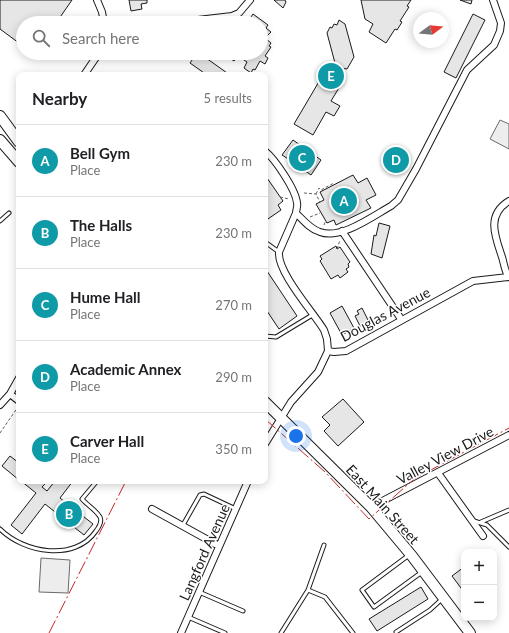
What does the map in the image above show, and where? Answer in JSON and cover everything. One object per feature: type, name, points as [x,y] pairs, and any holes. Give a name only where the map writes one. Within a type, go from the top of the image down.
[{"type":"main road","points":[[0,116],[16,138]]},
{"type":"main road","points":[[0,140],[16,159]]},
{"type":"main road","name":"East Main Street","points":[[268,405],[371,508],[410,554],[470,633]]},
{"type":"street","points":[[97,0],[103,16]]},
{"type":"street","points":[[232,16],[239,13],[250,0]]},
{"type":"street","points":[[296,213],[312,228],[320,232],[328,234],[342,234],[391,206],[405,188],[467,70],[494,45],[501,23],[493,0]]},
{"type":"street","points":[[86,72],[94,60]]},
{"type":"street","points":[[268,154],[276,163],[295,194],[297,203],[296,213],[279,252],[278,258],[284,272],[324,330],[328,350]]},
{"type":"street","name":"Douglas Avenue","points":[[282,419],[291,402],[318,372],[328,350],[334,352],[346,351],[473,281],[508,277],[493,224],[498,210],[509,201]]},
{"type":"street","points":[[342,234],[401,320]]},
{"type":"street","points":[[0,405],[10,394],[16,383]]},
{"type":"street","points":[[10,394],[16,399]]},
{"type":"street","points":[[268,440],[282,419]]},
{"type":"street","name":"Valley View Drive","points":[[371,508],[509,435]]},
{"type":"street","points":[[438,473],[483,536]]},
{"type":"street","name":"Langford Avenue","points":[[181,633],[247,484]]},
{"type":"street","points":[[152,509],[219,546]]},
{"type":"lane","points":[[0,221],[9,213]]},
{"type":"lane","points":[[268,244],[279,252]]},
{"type":"lane","points":[[268,336],[276,337],[314,314]]},
{"type":"lane","points":[[0,528],[28,547],[45,550],[81,546],[89,540],[100,523],[100,517],[82,499],[94,484]]},
{"type":"lane","points":[[182,526],[200,495],[204,494],[236,510]]},
{"type":"lane","points":[[481,522],[509,510]]},
{"type":"lane","points":[[472,521],[481,522],[487,525],[509,547]]},
{"type":"lane","points":[[281,633],[308,590],[324,545]]},
{"type":"lane","points":[[410,554],[362,590],[374,606],[423,571]]},
{"type":"lane","points":[[308,590],[326,597],[353,633]]},
{"type":"lane","points":[[199,592],[243,611]]},
{"type":"lane","points":[[396,632],[430,610],[443,598]]},
{"type":"lane","points":[[188,617],[225,633]]},
{"type":"path","points":[[316,194],[319,188],[321,190],[334,183]]},
{"type":"path","points":[[304,193],[316,194]]},
{"type":"path","points":[[316,194],[320,202]]},
{"type":"path","points":[[280,197],[292,199]]},
{"type":"path","points":[[310,217],[320,213]]},
{"type":"path","points":[[323,228],[326,220]]},
{"type":"path","points":[[337,249],[342,234]]},
{"type":"path","points":[[0,433],[16,410]]},
{"type":"shaded area","points":[[500,120],[509,124],[509,149],[490,139]]},
{"type":"shaded area","points":[[41,558],[70,560],[68,593],[39,592]]},
{"type":"building","points":[[0,0],[72,0],[61,16],[16,16],[16,41],[0,29]]},
{"type":"building","points":[[129,0],[147,0],[147,3],[141,4],[142,9],[131,11]]},
{"type":"building","points":[[274,0],[285,0],[286,2],[283,8]]},
{"type":"building","points":[[361,0],[411,0],[407,6],[409,7],[400,21],[402,22],[397,30],[395,29],[386,43],[369,32],[373,24],[365,19]]},
{"type":"building","points":[[460,0],[472,0],[471,4]]},
{"type":"building","points":[[473,14],[485,20],[456,78],[444,72]]},
{"type":"building","points":[[339,20],[345,24],[354,57],[347,69],[340,68],[337,74],[345,78],[331,101],[340,106],[334,116],[326,112],[313,135],[294,124],[327,68],[334,73],[338,65],[335,63],[327,33],[330,27],[332,28],[334,24],[337,25]]},
{"type":"building","points":[[268,40],[271,43],[269,46],[271,47],[268,52]]},
{"type":"building","points":[[192,60],[209,60],[226,72],[203,72],[190,63]]},
{"type":"building","points":[[244,60],[267,60],[265,64],[260,61],[255,70],[253,69],[252,72],[244,68],[247,62]]},
{"type":"building","points":[[293,140],[321,160],[311,175],[301,168],[298,172],[290,166],[293,162],[282,155]]},
{"type":"building","points":[[395,147],[407,152],[396,174],[385,168]]},
{"type":"building","points":[[353,175],[358,183],[367,178],[376,195],[366,200],[371,208],[336,225],[334,220],[327,223],[316,204],[324,200],[320,192]]},
{"type":"building","points":[[268,179],[283,201],[278,205],[281,210],[268,219]]},
{"type":"building","points":[[379,223],[390,226],[382,258],[371,254],[374,235],[376,236]]},
{"type":"building","points":[[336,246],[337,249],[340,247],[350,262],[348,264],[349,267],[346,269],[348,272],[340,278],[338,275],[331,279],[320,261],[322,259],[320,256]]},
{"type":"building","points":[[268,272],[297,316],[279,329],[268,312]]},
{"type":"building","points":[[342,306],[354,328],[342,335],[330,313]]},
{"type":"building","points":[[362,308],[369,322],[360,326],[355,316],[359,314],[357,311]]},
{"type":"building","points":[[343,399],[364,422],[338,446],[324,431],[330,425],[322,417]]},
{"type":"building","points":[[10,456],[16,461],[16,478],[2,466]]},
{"type":"building","points":[[25,484],[45,484],[42,487],[47,491],[53,484],[71,484],[60,498],[93,524],[84,535],[45,504],[22,534],[11,525],[36,493]]},
{"type":"building","points":[[461,569],[461,588],[452,576]]},
{"type":"building","points":[[421,587],[428,599],[377,631],[369,619]]},
{"type":"power","points":[[268,422],[325,472],[369,519],[414,479],[509,428]]},
{"type":"power","points":[[49,633],[124,484]]},
{"type":"place","name":"Carver Hall","points":[[331,76]]},
{"type":"place","name":"Hume Hall","points":[[302,158]]},
{"type":"place","name":"Academic Annex","points":[[396,160]]},
{"type":"place","name":"Bell Gym","points":[[344,201]]},
{"type":"place","name":"The Halls","points":[[69,514]]}]
